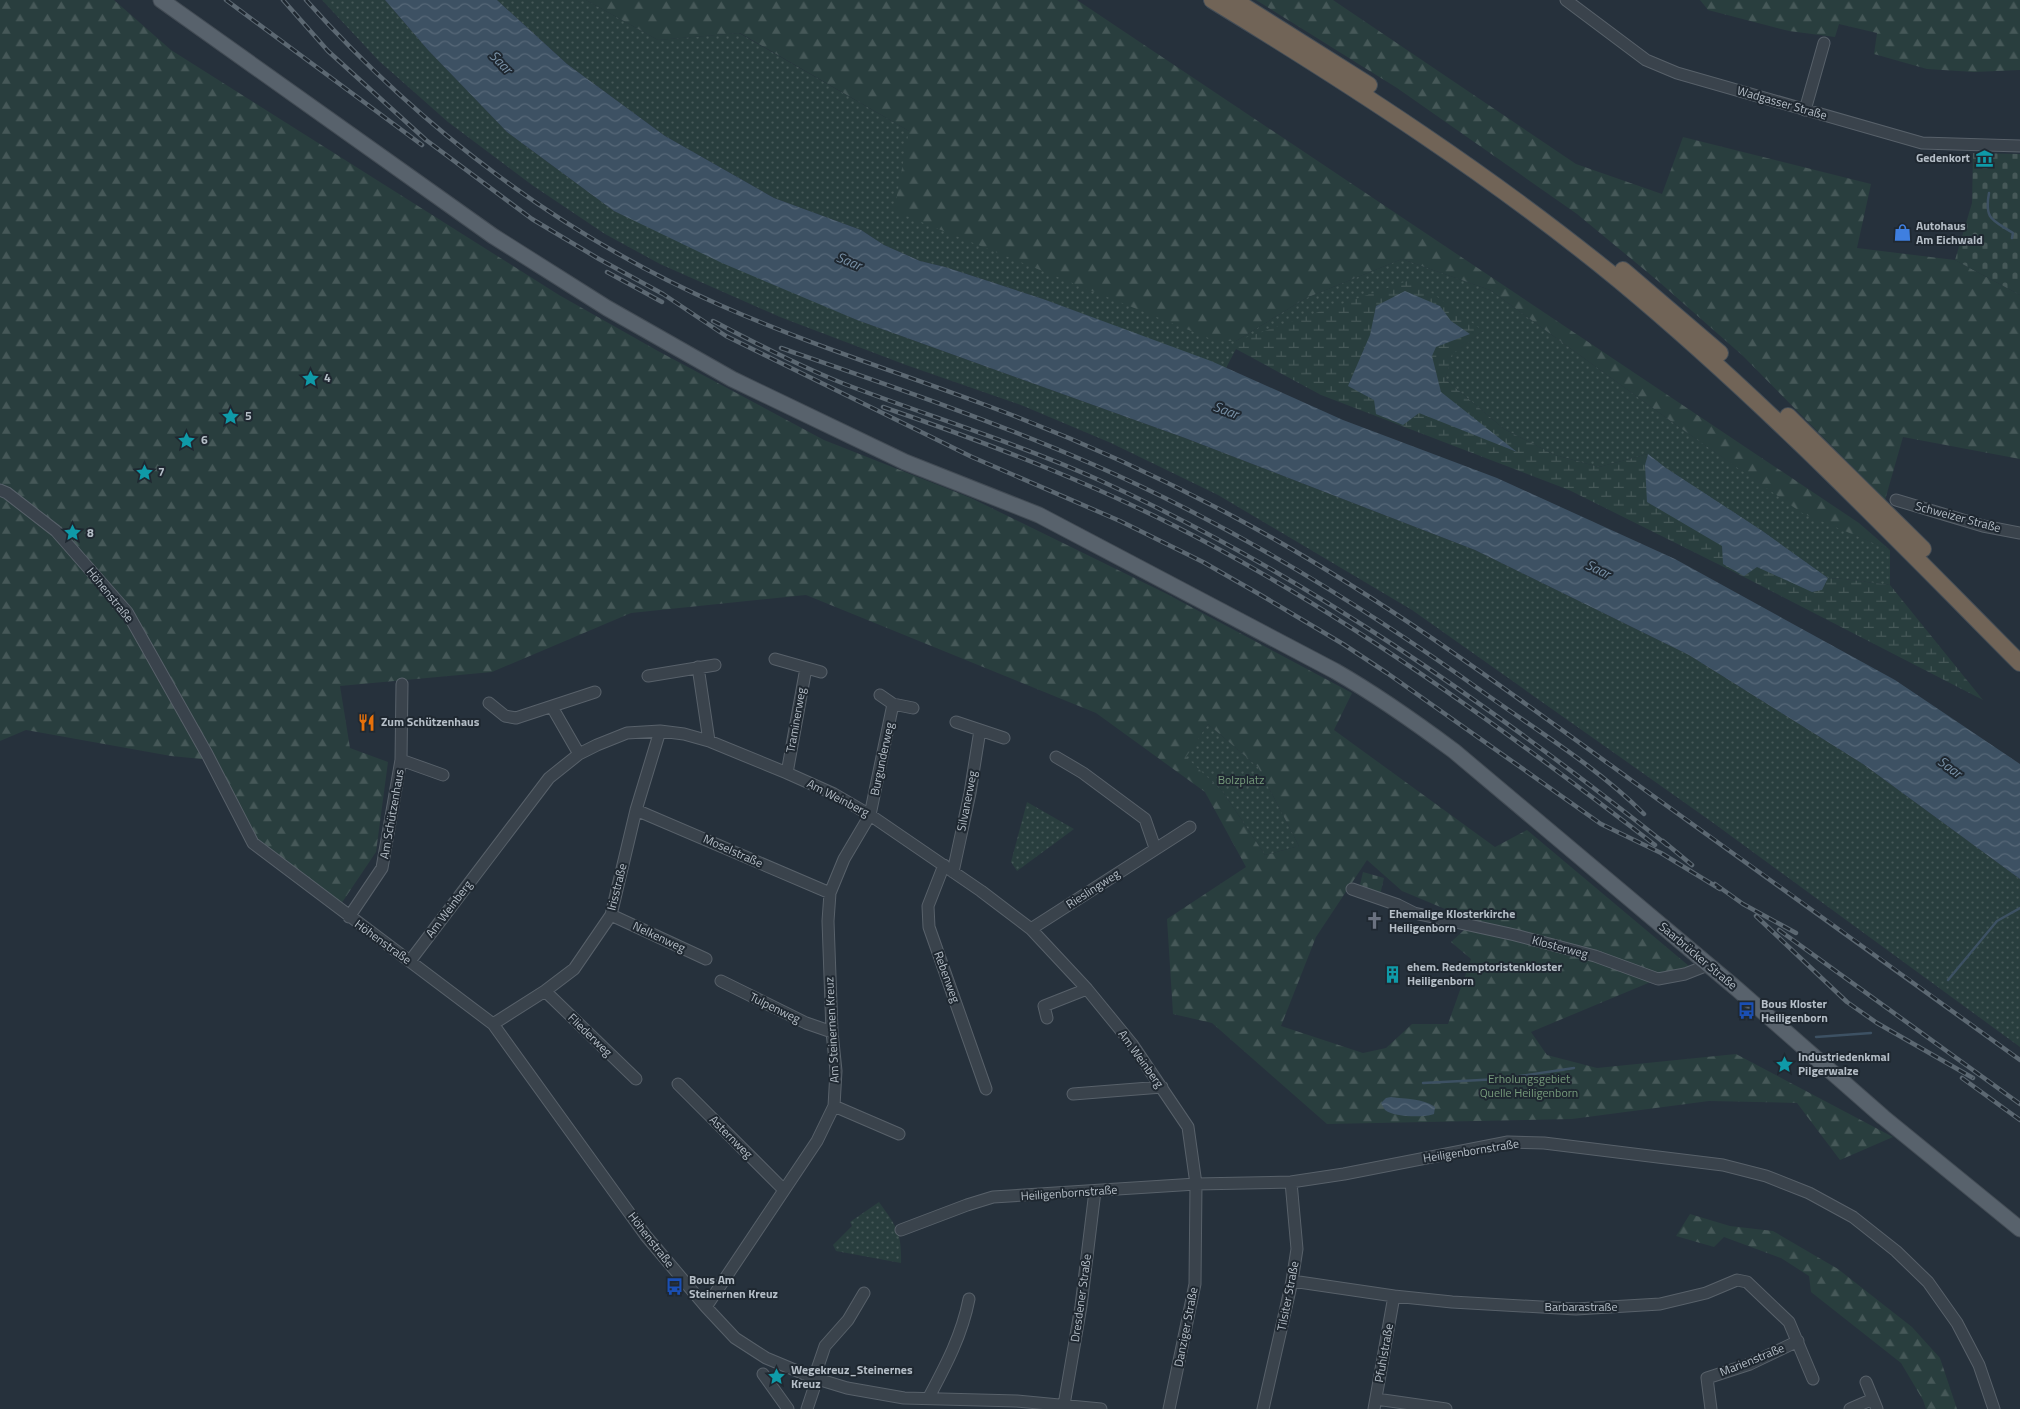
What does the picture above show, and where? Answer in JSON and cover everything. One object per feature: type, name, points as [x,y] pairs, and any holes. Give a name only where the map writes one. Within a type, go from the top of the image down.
[{"type":"highway","points":[[1212,0],[1370,99],[1467,165],[1544,221],[1618,280],[1832,466]]},
{"type":"highway","points":[[1234,0],[1414,115],[1550,212],[1675,312],[1979,613],[2020,647]]},
{"type":"highway","points":[[1979,613],[2020,663]]},
{"type":"main road","name":"Saarbrücker Straße","points":[[161,0],[494,236],[607,308],[732,379],[829,427],[905,462],[1039,516],[1370,691],[1454,751],[1708,965],[1883,1117],[2020,1229]]},
{"type":"street","name":"Wadgasser Straße","points":[[1566,0],[1646,60],[1677,73],[1922,143],[2020,146]]},
{"type":"street","points":[[1806,110],[1824,43]]},
{"type":"street","name":"Höhenstraße","points":[[0,490],[7,493],[56,530],[127,612],[207,754],[252,843],[493,1024],[646,1236],[735,1338],[766,1358],[816,1378],[903,1403],[929,1397],[1016,1405],[1064,1405],[1101,1409]]},
{"type":"street","name":"Schweizer Straße","points":[[1896,500],[1983,526],[2020,533]]},
{"type":"street","points":[[775,659],[821,672]]},
{"type":"street","points":[[648,676],[715,665]]},
{"type":"street","points":[[698,667],[709,741]]},
{"type":"street","name":"Traminerweg","points":[[787,773],[806,668]]},
{"type":"street","name":"Am Schützenhaus","points":[[349,917],[382,868],[401,760],[402,684]]},
{"type":"street","points":[[489,703],[505,716],[516,718],[595,692]]},
{"type":"street","points":[[880,695],[894,704],[913,708]]},
{"type":"street","name":"Burgunderweg","points":[[870,814],[894,704]]},
{"type":"street","points":[[552,707],[579,754]]},
{"type":"street","points":[[956,722],[1004,738]]},
{"type":"street","name":"Silvanerweg","points":[[948,869],[970,793],[980,730]]},
{"type":"street","name":"Am Weinberg","points":[[410,961],[549,778],[579,754],[627,733],[660,731],[684,734],[709,741],[834,794],[870,814],[981,891],[1031,929],[1087,989],[1132,1044],[1188,1127],[1196,1184]]},
{"type":"street","name":"Irisstraße","points":[[493,1024],[545,991],[574,969],[611,914],[636,810],[660,731]]},
{"type":"street","points":[[1056,757],[1083,774],[1145,820],[1155,848]]},
{"type":"street","name":"Am Schützenhaus","points":[[401,760],[443,775]]},
{"type":"street","name":"Moselstraße","points":[[636,810],[830,893]]},
{"type":"street","name":"Am Steinernen Kreuz","points":[[706,1307],[817,1141],[834,1106],[836,1071],[832,1032],[828,920],[830,893],[844,859],[870,814]]},
{"type":"street","name":"Rieslingweg","points":[[1031,929],[1190,827]]},
{"type":"street","name":"Rebenweg","points":[[948,869],[928,906],[929,927],[976,1056],[986,1089]]},
{"type":"street","name":"Klosterweg","points":[[1352,890],[1398,905],[1414,913],[1515,935],[1595,956],[1658,980],[1685,974],[1708,965]]},
{"type":"street","name":"Nelkenweg","points":[[611,914],[706,959]]},
{"type":"street","name":"Tulpenweg","points":[[721,981],[806,1023],[832,1032]]},
{"type":"street","points":[[1047,1018],[1044,1006],[1087,989]]},
{"type":"street","name":"Fliederweg","points":[[545,991],[636,1079]]},
{"type":"street","name":"Asternweg","points":[[678,1084],[784,1190]]},
{"type":"street","points":[[1073,1094],[1162,1087]]},
{"type":"street","points":[[834,1106],[899,1134]]},
{"type":"street","name":"Heiligenbornstraße","points":[[901,1230],[966,1205],[993,1197],[1196,1184],[1291,1182],[1344,1174],[1492,1145],[1522,1142],[1715,1164],[1766,1176],[1809,1192],[1853,1217],[1876,1233],[1914,1266],[1943,1301],[1970,1344],[1994,1409]]},
{"type":"street","name":"Tilsiter Straße","points":[[1263,1409],[1292,1281],[1297,1249],[1291,1182]]},
{"type":"street","name":"Danziger Straße","points":[[1169,1409],[1195,1284],[1196,1184]]},
{"type":"street","name":"Dresdener Straße","points":[[1064,1405],[1081,1306],[1095,1191]]},
{"type":"street","name":"Barbarastraße","points":[[1292,1281],[1394,1296],[1452,1302],[1576,1309],[1636,1307],[1681,1300],[1706,1293],[1737,1280],[1747,1282],[1789,1322],[1813,1379]]},
{"type":"street","points":[[807,1409],[825,1346],[848,1320],[864,1293]]},
{"type":"street","name":"Pfuhlstraße","points":[[1375,1404],[1394,1296]]},
{"type":"street","points":[[929,1397],[953,1351],[964,1323],[969,1299]]},
{"type":"street","name":"Marienstraße","points":[[1711,1409],[1707,1378],[1750,1364],[1798,1341]]},
{"type":"street","points":[[763,1374],[788,1409]]},
{"type":"street","points":[[1850,1409],[1875,1404],[1866,1382]]},
{"type":"street","points":[[1375,1404],[1446,1409]]},
{"type":"green space","name":"Erholungsgebiet Quelle Heiligenborn","points":[[0,0],[114,0],[171,50],[559,295],[658,351],[824,440],[971,498],[1165,593],[1352,693],[1334,730],[1495,847],[1527,830],[1689,966],[1531,1032],[1547,1055],[1597,1068],[1736,1054],[1893,1137],[1840,1160],[1797,1103],[1709,1101],[1572,1119],[1327,1124],[1212,1023],[1173,1014],[1167,919],[1246,867],[1205,792],[1096,713],[806,595],[631,613],[492,672],[340,686],[350,748],[388,762],[376,852],[341,904],[254,837],[212,760],[171,756],[26,730],[0,741]],"holes":[[[1208,724],[1258,767],[1299,846],[1265,855],[1223,792],[1186,757]],[[1367,860],[1402,891],[1474,921],[1451,942],[1471,959],[1448,1024],[1412,1024],[1386,1048],[1363,1053],[1281,1026],[1316,937]]]},
{"type":"green space","points":[[322,0],[385,0],[428,50],[507,132],[614,211],[857,320],[1185,438],[1475,550],[1689,655],[1863,764],[2020,879],[2020,1047],[1712,822],[1412,610],[1218,495],[1111,443],[1021,405],[906,365],[780,317],[660,264],[605,234],[532,185],[448,122],[379,61]]},
{"type":"green space","points":[[497,0],[586,0],[658,40],[739,33],[909,131],[1236,341],[1236,349],[1226,368],[1043,299],[945,267],[920,261],[884,245],[861,230],[774,198],[665,136],[567,64]]},
{"type":"green space","points":[[586,0],[1077,0],[1859,523],[1890,550],[1802,513],[1679,427],[1490,290],[1402,259],[1306,298],[1236,341],[1216,341],[894,211],[909,131],[740,33],[658,40]]},
{"type":"green space","points":[[1256,0],[1333,0],[1576,164],[1662,194],[1683,137],[1871,184],[1857,248],[1955,260],[2020,295],[2020,459],[1903,437],[1885,500],[1743,356],[1658,281],[1577,214],[1397,88]]},
{"type":"green space","points":[[1700,0],[2020,0],[2020,70],[1974,72],[1927,69],[1874,54],[1877,33],[1839,24],[1835,37],[1789,31],[1708,10]]},
{"type":"green space","points":[[1973,153],[2020,154],[2020,295],[1955,260],[1972,203]]},
{"type":"green space","points":[[1402,259],[1490,290],[1679,427],[1802,512],[1890,550],[1890,585],[1828,578],[1761,530],[1666,468],[1648,454],[1599,467],[1555,455],[1504,429],[1445,379],[1452,354],[1483,331],[1236,341],[1306,298]]},
{"type":"green space","points":[[1413,279],[1483,331],[1453,354],[1445,379],[1504,429],[1555,455],[1599,467],[1648,454],[1666,468],[1761,530],[1828,578],[1890,585],[1983,700],[1750,580],[1569,490],[1321,395],[1236,349],[1236,341]]},
{"type":"green space","name":"Bolzplatz","points":[[1208,724],[1258,767],[1299,846],[1265,855],[1223,792],[1185,757]]},
{"type":"green space","points":[[1027,802],[1074,829],[1017,871],[1011,862]]},
{"type":"green space","points":[[1363,872],[1384,878],[1380,895],[1359,889]]},
{"type":"green space","points":[[879,1202],[897,1230],[901,1263],[836,1251],[833,1245],[852,1226],[850,1222]]},
{"type":"green space","points":[[1690,1214],[1730,1226],[1773,1231],[1838,1269],[1912,1327],[1940,1358],[1957,1409],[1926,1409],[1923,1400],[1901,1363],[1811,1292],[1809,1276],[1781,1258],[1724,1237],[1714,1247],[1676,1236]]},
{"type":"water","name":"Saar","points":[[385,0],[497,0],[567,64],[665,136],[774,198],[861,230],[884,245],[920,261],[945,267],[1043,299],[1211,361],[1343,420],[1497,478],[1675,559],[1895,680],[2020,764],[2020,879],[1863,764],[1689,655],[1475,550],[1185,438],[857,320],[722,263],[614,211],[507,132],[428,50]]},
{"type":"water","points":[[1405,291],[1440,306],[1451,321],[1470,334],[1436,347],[1432,356],[1441,392],[1517,452],[1419,413],[1403,425],[1376,414],[1374,400],[1348,386],[1370,335],[1376,306]]},
{"type":"water","points":[[1648,454],[1666,468],[1761,530],[1828,578],[1822,590],[1812,592],[1757,567],[1744,576],[1723,564],[1722,546],[1647,502],[1645,465]]},
{"type":"water","points":[[1391,1097],[1425,1102],[1435,1107],[1434,1114],[1409,1116],[1389,1112],[1385,1110],[1381,1103],[1386,1098]]},
{"type":"waterway","points":[[1989,193],[1989,214],[1995,222],[2013,233],[2012,238]]},
{"type":"waterway","points":[[1948,980],[1997,921],[2020,908]]},
{"type":"waterway","points":[[1816,1037],[1871,1033]]},
{"type":"waterway","points":[[1423,1083],[1500,1079],[1574,1068]]},
{"type":"railway","points":[[226,0],[422,145]]},
{"type":"railway","points":[[283,0],[328,51],[426,140],[532,219],[663,294],[726,336],[972,457],[1120,521],[1203,562],[1343,644],[1601,824],[1661,853],[1720,889]]},
{"type":"railway","points":[[306,0],[351,48],[398,93],[498,176],[551,213],[606,247],[663,278],[722,306],[818,345],[1015,416],[1083,444],[1184,491],[1249,525],[1348,583],[1444,646],[2020,1060]]},
{"type":"railway","points":[[607,272],[662,302]]},
{"type":"railway","points":[[713,321],[830,378],[1005,442],[1099,480],[1175,517],[1250,557],[1394,645],[1464,693],[1533,742],[1667,845]]},
{"type":"railway","points":[[781,348],[1015,432],[1092,464],[1197,514],[1297,570],[1395,631],[1589,767],[1644,814]]},
{"type":"railway","points":[[883,407],[1009,453],[1092,487],[1213,546],[1328,613],[1385,649],[1495,725],[1655,845]]},
{"type":"railway","points":[[1663,841],[1692,865]]},
{"type":"railway","points":[[1715,884],[1743,904],[1796,933]]},
{"type":"railway","points":[[1756,916],[1847,1002],[1877,1023],[1973,1078]]},
{"type":"railway","points":[[1779,930],[2020,1104]]},
{"type":"railway","points":[[1962,1078],[2020,1120]]},
{"type":"place","name":"Gedenkort","points":[[1984,158]]},
{"type":"place","name":"Autohaus Am Eichwald","points":[[1902,233]]},
{"type":"place","name":"4","points":[[310,378]]},
{"type":"place","name":"5","points":[[231,416]]},
{"type":"place","name":"6","points":[[187,440]]},
{"type":"place","name":"7","points":[[144,472]]},
{"type":"place","name":"8","points":[[73,533]]},
{"type":"place","name":"Zum Schützenhaus","points":[[367,722]]},
{"type":"place","name":"Ehemalige Klosterkirche Heiligenborn","points":[[1375,921]]},
{"type":"place","name":"ehem. Redemptoristenkloster Heiligenborn","points":[[1393,974]]},
{"type":"place","name":"Bous Kloster Heiligenborn","points":[[1747,1011]]},
{"type":"place","name":"Industriedenkmal Pilgerwalze","points":[[1784,1064]]},
{"type":"place","name":"Bous Am Steinernen Kreuz","points":[[675,1287]]},
{"type":"place","name":"Wegekreuz_Steinernes Kreuz","points":[[777,1377]]}]
